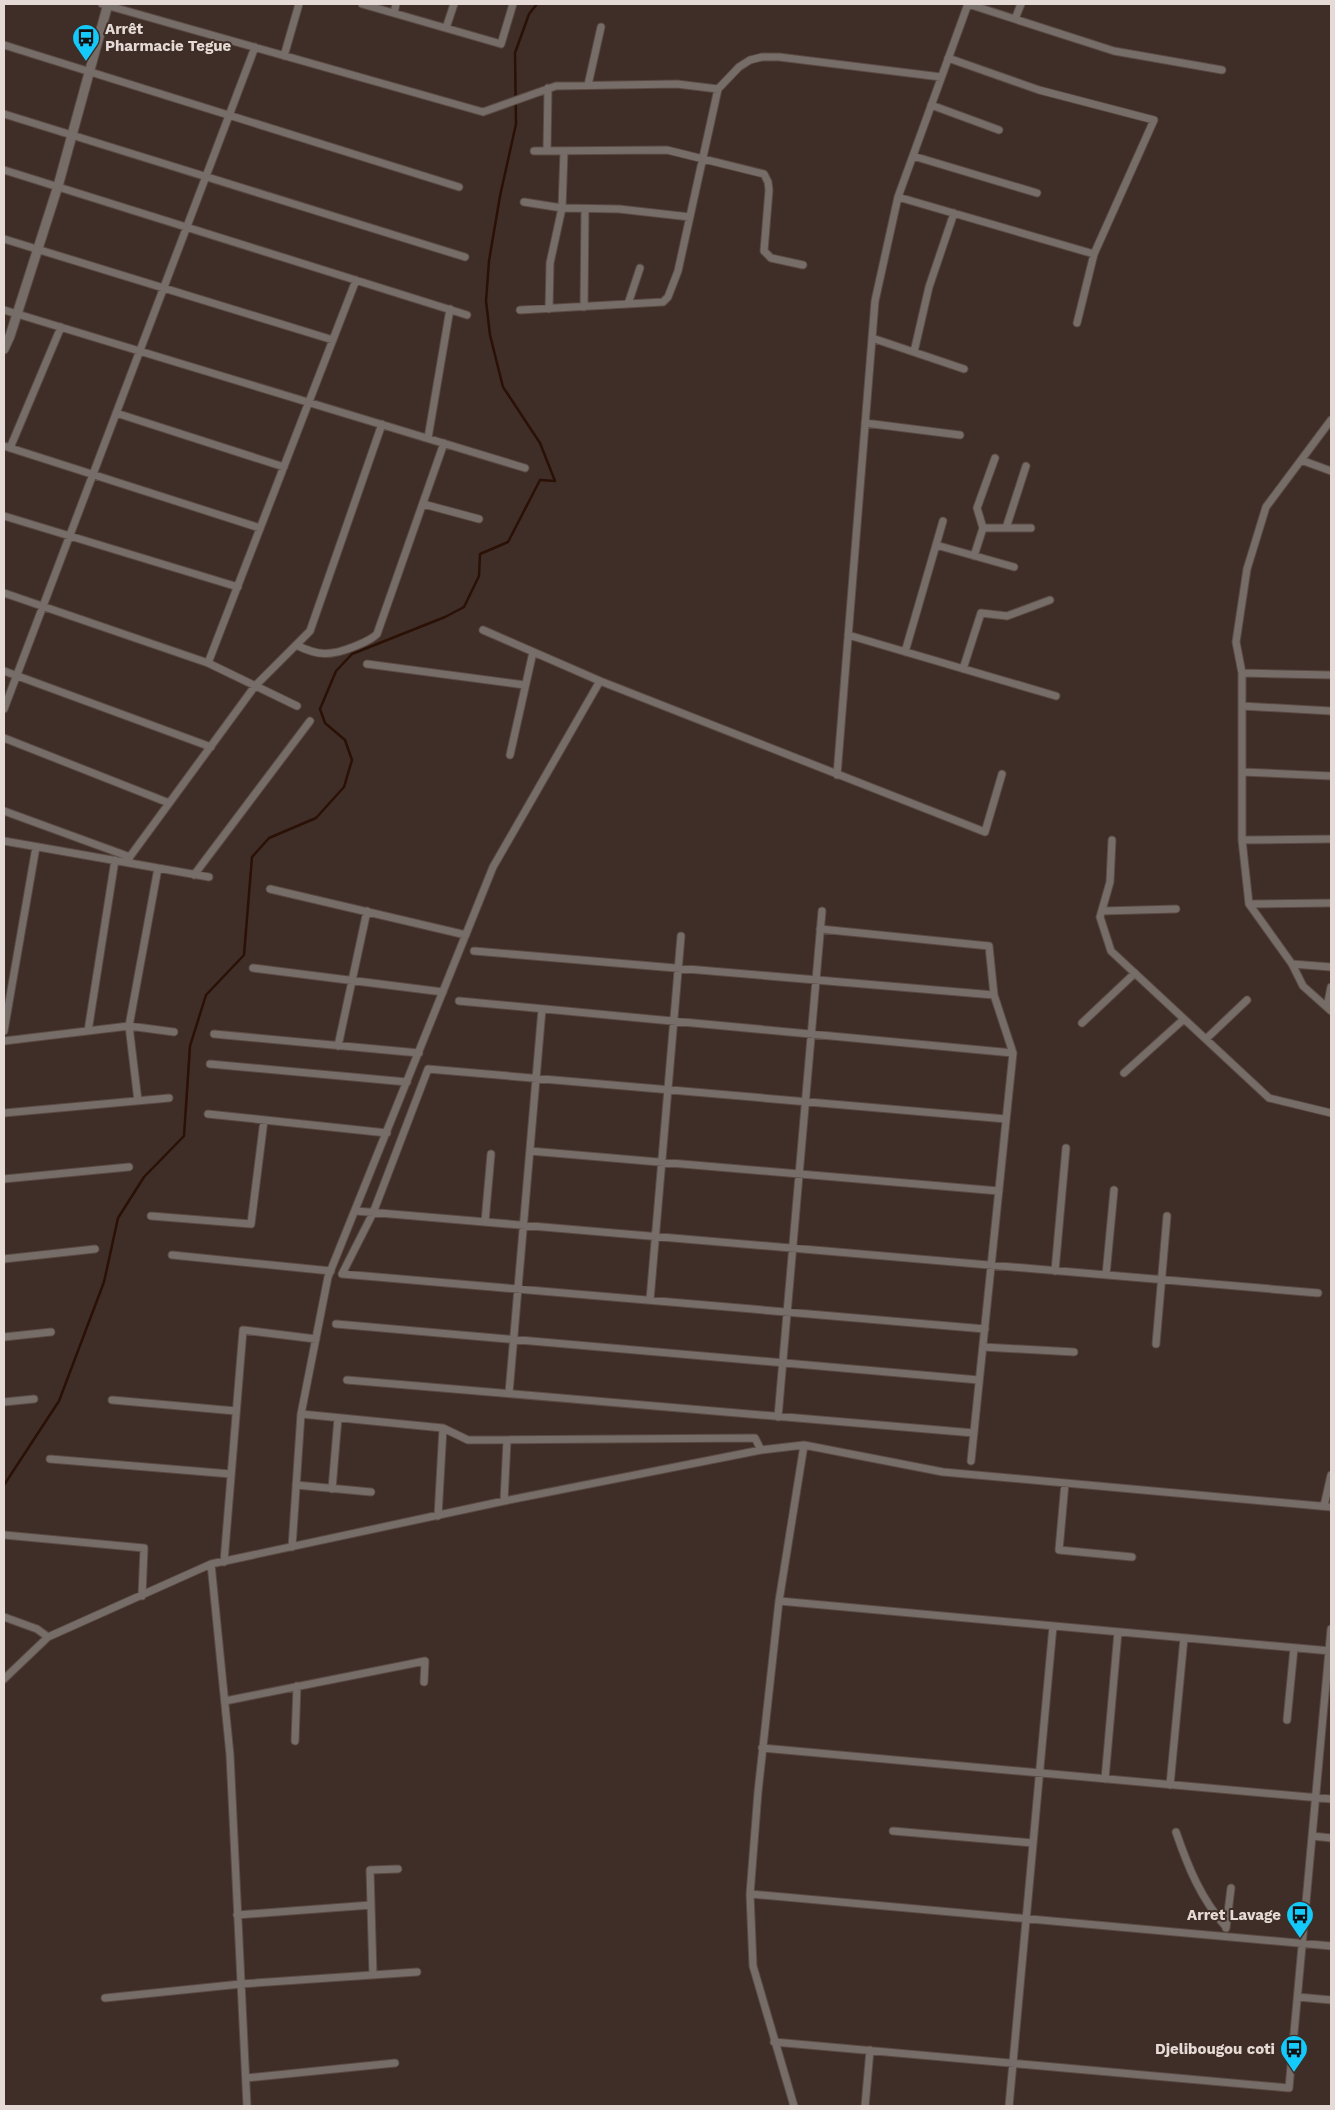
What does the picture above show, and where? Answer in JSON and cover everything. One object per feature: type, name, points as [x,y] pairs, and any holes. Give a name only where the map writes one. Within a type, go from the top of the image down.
[{"type":"street","points":[[4,349],[10,336],[36,249],[58,186],[106,4],[483,112],[556,86],[677,84],[718,89]]},
{"type":"street","points":[[284,56],[299,4]]},
{"type":"street","points":[[362,4],[501,44],[513,4]]},
{"type":"street","points":[[394,13],[396,4]]},
{"type":"street","points":[[446,28],[454,4]]},
{"type":"street","points":[[837,775],[875,301],[898,197],[968,4],[1114,51],[1222,70]]},
{"type":"street","points":[[1015,19],[1021,4]]},
{"type":"street","points":[[588,85],[601,28]]},
{"type":"street","points":[[4,45],[459,187]]},
{"type":"street","points":[[4,709],[255,47]]},
{"type":"street","points":[[520,310],[663,302],[668,297],[678,271],[718,89],[739,66],[750,60],[762,57],[779,57],[941,77]]},
{"type":"street","points":[[948,58],[1039,90],[1154,120],[1094,254],[1077,322]]},
{"type":"street","points":[[547,151],[548,88]]},
{"type":"street","points":[[931,104],[999,130]]},
{"type":"street","points":[[4,114],[465,257]]},
{"type":"street","points":[[534,152],[667,150],[764,174],[769,190],[764,251],[771,258],[803,265]]},
{"type":"street","points":[[549,309],[550,263],[562,208],[564,151]]},
{"type":"street","points":[[913,156],[1037,194]]},
{"type":"street","points":[[4,170],[467,315]]},
{"type":"street","points":[[898,197],[1094,254]]},
{"type":"street","points":[[524,202],[562,208],[619,209],[690,217]]},
{"type":"street","points":[[584,306],[585,209]]},
{"type":"street","points":[[914,352],[929,287],[954,213]]},
{"type":"street","points":[[4,239],[333,340]]},
{"type":"street","points":[[628,304],[640,268]]},
{"type":"street","points":[[208,663],[356,280]]},
{"type":"street","points":[[4,310],[525,468]]},
{"type":"street","points":[[428,438],[450,310]]},
{"type":"street","points":[[61,327],[7,447],[260,528]]},
{"type":"street","points":[[872,338],[964,369]]},
{"type":"street","points":[[116,413],[284,467]]},
{"type":"street","points":[[1329,1009],[1303,986],[1292,964],[1249,904],[1242,840],[1242,673],[1236,642],[1247,569],[1266,507],[1331,420]]},
{"type":"street","points":[[865,423],[960,435]]},
{"type":"street","points":[[128,860],[256,686],[310,631],[382,424]]},
{"type":"street","points":[[296,645],[329,655],[368,641],[377,634],[444,443]]},
{"type":"street","points":[[974,556],[983,528],[977,508],[995,458]]},
{"type":"street","points":[[1302,460],[1331,471]]},
{"type":"street","points":[[1006,528],[1026,466]]},
{"type":"street","points":[[423,504],[479,519]]},
{"type":"street","points":[[4,516],[238,587]]},
{"type":"street","points":[[905,652],[943,521]]},
{"type":"street","points":[[983,528],[1031,528]]},
{"type":"street","points":[[936,545],[1014,567]]},
{"type":"street","points":[[4,593],[208,663],[296,706]]},
{"type":"street","points":[[963,669],[981,613],[1007,616],[1050,600]]},
{"type":"street","points":[[482,630],[600,681],[985,832],[1002,774]]},
{"type":"street","points":[[848,635],[1056,696]]},
{"type":"street","points":[[510,755],[533,652]]},
{"type":"street","points":[[368,664],[525,686]]},
{"type":"street","points":[[4,671],[211,747]]},
{"type":"street","points":[[1242,673],[1331,675]]},
{"type":"street","points":[[292,1547],[301,1414],[331,1271],[493,867],[600,681]]},
{"type":"street","points":[[1242,706],[1331,711]]},
{"type":"street","points":[[194,875],[310,720]]},
{"type":"street","points":[[4,738],[169,803]]},
{"type":"street","points":[[1242,772],[1331,776]]},
{"type":"street","points":[[4,811],[128,860],[158,868],[209,877]]},
{"type":"street","points":[[1242,840],[1331,839]]},
{"type":"street","points":[[1112,840],[1110,882],[1100,917],[1111,951],[1269,1098],[1331,1113]]},
{"type":"street","points":[[4,841],[115,860],[128,860]]},
{"type":"street","points":[[4,1031],[36,846]]},
{"type":"street","points":[[88,1031],[115,860]]},
{"type":"street","points":[[138,1101],[129,1026],[158,868]]},
{"type":"street","points":[[270,889],[466,935]]},
{"type":"street","points":[[1249,904],[1331,903]]},
{"type":"street","points":[[1102,911],[1176,908]]},
{"type":"street","points":[[778,1417],[822,911]]},
{"type":"street","points":[[338,1046],[367,912]]},
{"type":"street","points":[[820,929],[988,946],[994,995],[1013,1053],[971,1461]]},
{"type":"street","points":[[650,1300],[681,936]]},
{"type":"street","points":[[474,950],[994,995]]},
{"type":"street","points":[[1292,964],[1331,967]]},
{"type":"street","points":[[253,968],[443,992]]},
{"type":"street","points":[[1082,1023],[1135,973]]},
{"type":"street","points":[[1329,1009],[1331,987]]},
{"type":"street","points":[[1206,1039],[1247,1000]]},
{"type":"street","points":[[459,1001],[1013,1053]]},
{"type":"street","points":[[509,1394],[542,1009]]},
{"type":"street","points":[[1124,1073],[1184,1019]]},
{"type":"street","points":[[4,1041],[129,1026],[174,1032]]},
{"type":"street","points":[[214,1034],[419,1054]]},
{"type":"street","points":[[210,1064],[407,1082]]},
{"type":"street","points":[[984,1329],[342,1274],[373,1212],[428,1069],[1006,1119]]},
{"type":"street","points":[[4,1113],[169,1098]]},
{"type":"street","points":[[208,1114],[387,1133]]},
{"type":"street","points":[[151,1216],[251,1224],[264,1120]]},
{"type":"street","points":[[1055,1271],[1066,1148]]},
{"type":"street","points":[[530,1151],[999,1192]]},
{"type":"street","points":[[485,1222],[491,1154]]},
{"type":"street","points":[[4,1179],[129,1167]]},
{"type":"street","points":[[1106,1275],[1114,1190]]},
{"type":"street","points":[[356,1211],[1318,1293]]},
{"type":"street","points":[[1156,1344],[1167,1216]]},
{"type":"street","points":[[4,1259],[96,1249]]},
{"type":"street","points":[[172,1255],[331,1271]]},
{"type":"street","points":[[336,1324],[979,1380]]},
{"type":"street","points":[[224,1562],[242,1330],[316,1339]]},
{"type":"street","points":[[4,1337],[51,1332]]},
{"type":"street","points":[[983,1347],[1074,1352]]},
{"type":"street","points":[[346,1380],[974,1433]]},
{"type":"street","points":[[4,1402],[34,1399]]},
{"type":"street","points":[[112,1400],[236,1411]]},
{"type":"street","points":[[301,1414],[443,1428],[468,1440],[755,1438],[762,1450]]},
{"type":"street","points":[[332,1489],[338,1418]]},
{"type":"street","points":[[438,1516],[443,1428]]},
{"type":"street","points":[[504,1501],[507,1441]]},
{"type":"street","points":[[794,2106],[753,1966],[750,1894],[762,1748],[779,1602],[804,1445]]},
{"type":"street","points":[[4,1679],[48,1637],[211,1564],[504,1501],[762,1450],[804,1445],[943,1472],[1328,1507],[1331,1475]]},
{"type":"street","points":[[50,1458],[231,1474]]},
{"type":"street","points":[[1065,1483],[1059,1550],[1132,1557]]},
{"type":"street","points":[[296,1486],[371,1492]]},
{"type":"street","points":[[4,1535],[144,1548],[142,1596]]},
{"type":"street","points":[[211,1564],[230,1755],[247,2106]]},
{"type":"street","points":[[779,1602],[1330,1651]]},
{"type":"street","points":[[4,1617],[37,1629],[48,1637]]},
{"type":"street","points":[[1009,2106],[1053,1626]]},
{"type":"street","points":[[774,2042],[1289,2088],[1331,1629]]},
{"type":"street","points":[[1105,1779],[1118,1632]]},
{"type":"street","points":[[1170,1785],[1184,1638]]},
{"type":"street","points":[[1287,1720],[1294,1648]]},
{"type":"street","points":[[225,1701],[425,1661],[424,1682]]},
{"type":"street","points":[[295,1741],[297,1686]]},
{"type":"street","points":[[1322,1733],[1331,1734]]},
{"type":"street","points":[[762,1748],[1331,1799]]},
{"type":"street","points":[[893,1831],[1033,1844]]},
{"type":"street","points":[[1176,1832],[1192,1876],[1214,1913],[1226,1927]]},
{"type":"street","points":[[1312,1836],[1331,1838]]},
{"type":"street","points":[[373,1975],[370,1870],[398,1869]]},
{"type":"street","points":[[1225,1936],[1231,1888]]},
{"type":"street","points":[[750,1894],[1331,1946]]},
{"type":"street","points":[[237,1915],[371,1906]]},
{"type":"street","points":[[105,1998],[241,1984],[417,1972]]},
{"type":"street","points":[[1298,1997],[1331,2000]]},
{"type":"street","points":[[864,2106],[870,2050]]},
{"type":"street","points":[[246,2078],[395,2063]]},
{"type":"waterway","points":[[4,1485],[59,1401],[104,1282],[118,1218],[144,1177],[184,1136],[190,1046],[206,995],[244,955],[252,857],[269,838],[316,818],[344,787],[352,760],[345,740],[325,723],[320,709],[336,671],[352,654],[445,617],[464,607],[479,576],[480,554],[508,542],[540,480],[555,481],[540,443],[503,387],[490,335],[486,301],[489,261],[500,196],[516,124],[515,53],[529,14],[537,4]]},
{"type":"place","name":"Arrêt Pharmacie Tegue","points":[[86,62]]},
{"type":"place","name":"Arret Lavage","points":[[1300,1939]]},
{"type":"place","name":"Djelibougou coti","points":[[1294,2073]]}]
